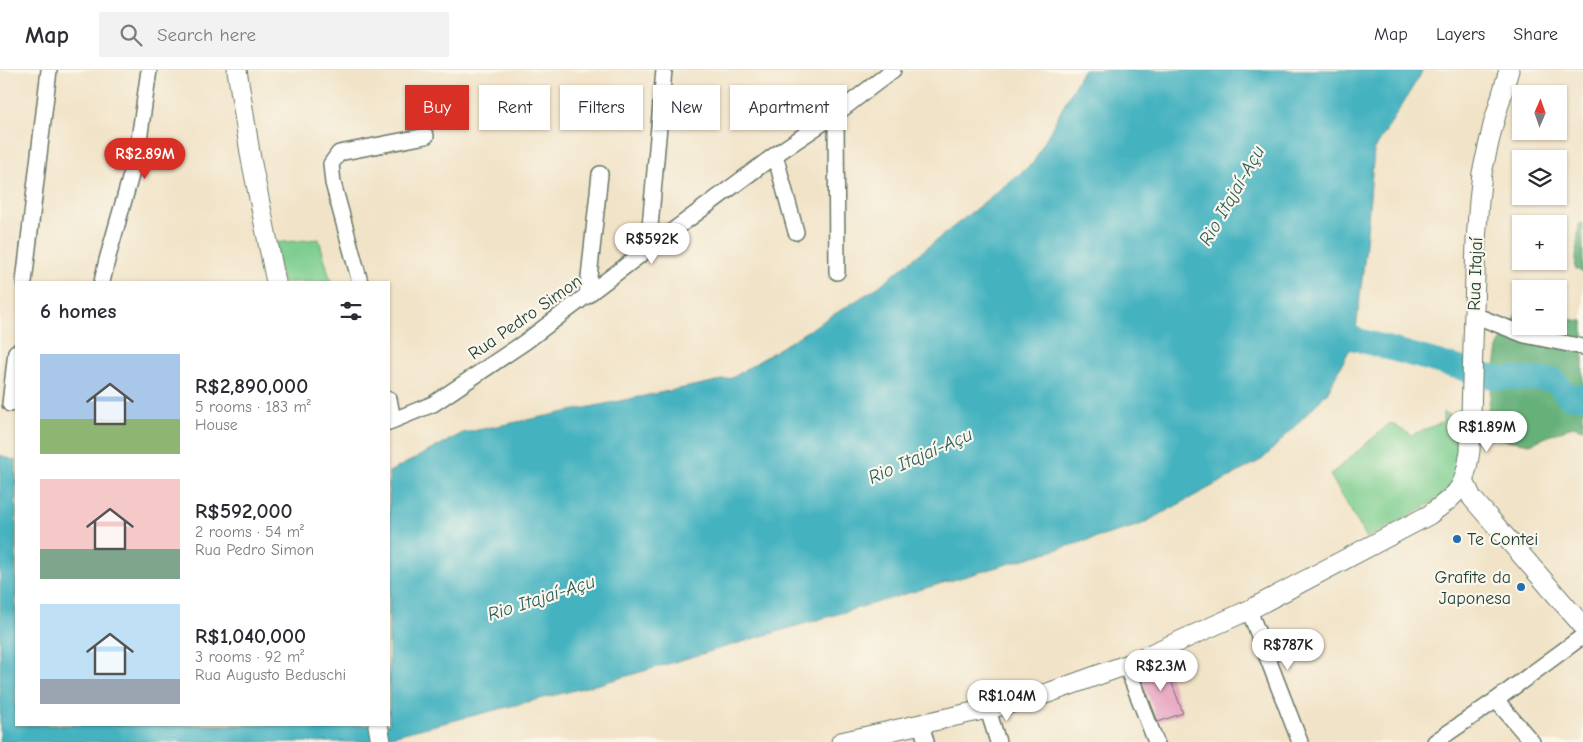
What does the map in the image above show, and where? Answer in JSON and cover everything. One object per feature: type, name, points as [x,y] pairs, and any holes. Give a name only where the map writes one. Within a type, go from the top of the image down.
[{"type":"main road","points":[[237,70],[251,160],[276,281]]},
{"type":"main road","name":"Rua Itajaí","points":[[1459,488],[1470,452],[1476,241],[1482,173],[1493,125],[1509,70]]},
{"type":"main road","points":[[841,742],[924,733],[1126,665],[1249,610],[1421,519],[1459,488],[1478,505],[1583,626]]},
{"type":"main road","points":[[378,726],[382,742]]},
{"type":"street","points":[[24,281],[49,70]]},
{"type":"street","points":[[102,281],[137,154],[149,70]]},
{"type":"street","points":[[648,249],[664,70]]},
{"type":"street","name":"Rua Pedro Simon","points":[[847,106],[893,70]]},
{"type":"street","name":"Rua Pedro Simon","points":[[391,421],[433,404],[524,342],[775,155],[812,130]]},
{"type":"street","points":[[836,130],[837,272]]},
{"type":"street","points":[[360,281],[333,183],[331,164],[339,153],[426,136]]},
{"type":"street","points":[[775,155],[796,232]]},
{"type":"street","points":[[587,296],[600,174]]},
{"type":"street","points":[[1474,321],[1525,336],[1583,347]]},
{"type":"street","points":[[9,403],[15,359]]},
{"type":"street","points":[[1249,610],[1300,742]]},
{"type":"street","points":[[1435,742],[1583,636]]},
{"type":"street","points":[[1126,665],[1156,742]]},
{"type":"street","points":[[1496,700],[1532,742]]},
{"type":"street","points":[[988,710],[998,742]]},
{"type":"green space","points":[[1583,223],[1583,273],[1575,268],[1579,224]]},
{"type":"green space","points":[[319,239],[331,281],[283,281],[273,243]]},
{"type":"green space","points":[[1567,319],[1583,321],[1583,429],[1573,426],[1530,444],[1484,436],[1498,348],[1512,321],[1512,335],[1567,335]]},
{"type":"green space","points":[[1443,412],[1460,420],[1459,464],[1456,478],[1442,495],[1402,520],[1367,538],[1330,475],[1390,423],[1411,435],[1443,422]]},
{"type":"water","name":"Rio Itajaí-Açu","points":[[1083,70],[1423,70],[1374,151],[1355,339],[1327,393],[1263,459],[1140,525],[603,683],[368,742],[0,742],[0,455],[15,461],[15,726],[390,726],[390,471],[463,433],[732,378],[878,287],[1033,163]]},
{"type":"building","points":[[1164,662],[1183,713],[1158,722],[1139,672]]},
{"type":"waterway","points":[[1327,323],[1355,339],[1496,378],[1554,380],[1569,397],[1583,396]]},
{"type":"place","name":"Te Contei","points":[[1457,539]]},
{"type":"place","name":"Grafite da Japonesa","points":[[1521,587]]}]
